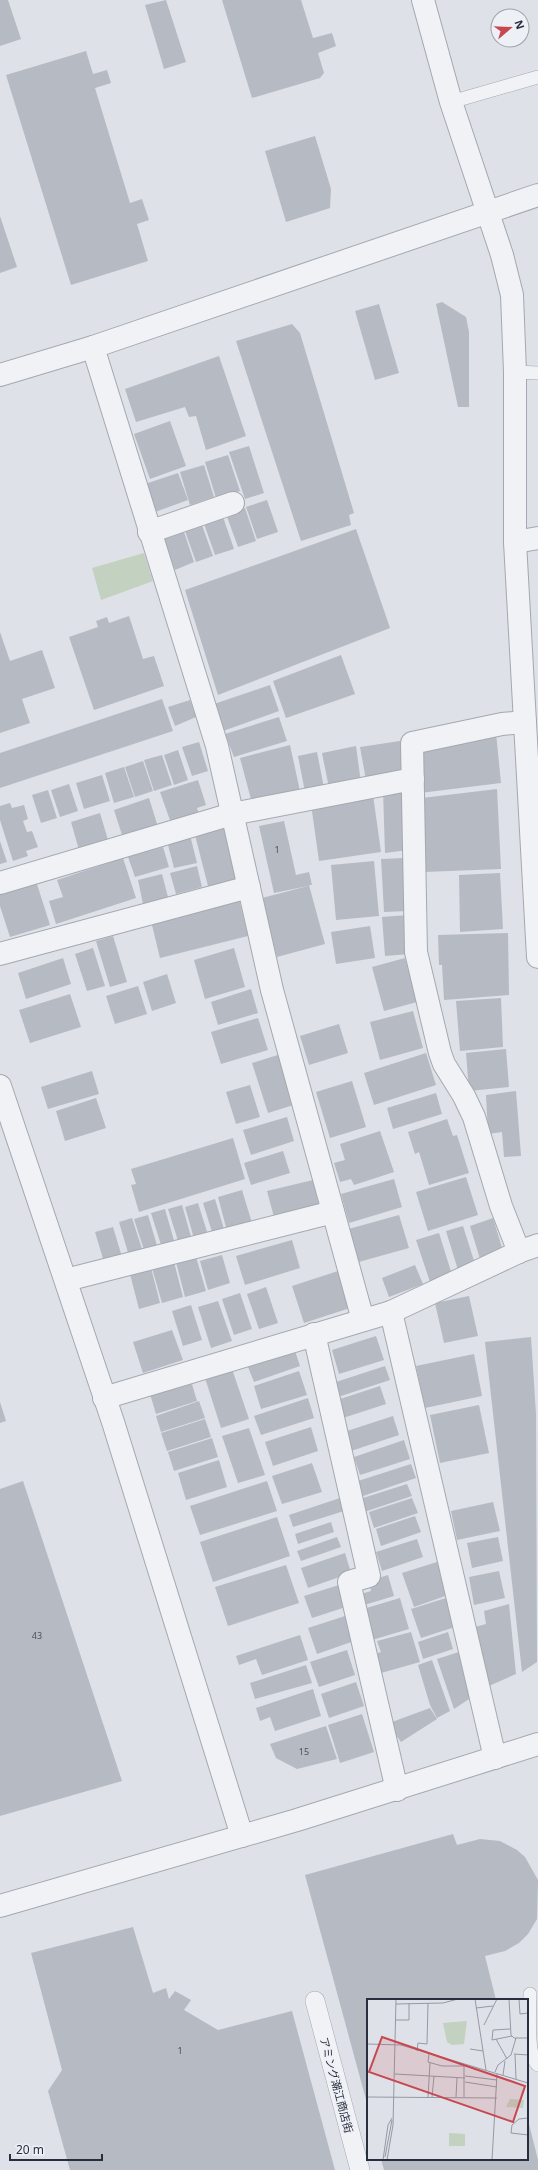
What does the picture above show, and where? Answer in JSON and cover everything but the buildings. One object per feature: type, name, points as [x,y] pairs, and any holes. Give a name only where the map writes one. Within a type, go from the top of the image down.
[{"type":"street","points":[[423,0],[451,102],[502,255],[512,295],[515,372],[515,542],[538,957]]},
{"type":"street","points":[[0,375],[93,347],[538,195]]},
{"type":"street","points":[[93,347],[149,532],[217,746],[272,990],[363,1320]]},
{"type":"street","points":[[149,532],[233,503]]},
{"type":"street","points":[[515,542],[538,538]]},
{"type":"street","points":[[104,1398],[391,1312],[528,1249],[501,1206],[474,1117],[442,1059],[416,952],[412,743],[502,724],[525,722]]},
{"type":"street","points":[[0,883],[232,814],[413,779]]},
{"type":"street","points":[[0,954],[249,887]]},
{"type":"street","points":[[0,1086],[66,1280],[242,1836]]},
{"type":"street","points":[[66,1280],[333,1212]]},
{"type":"street","points":[[391,1312],[495,1758]]},
{"type":"street","points":[[314,1334],[369,1576],[349,1582],[397,1790]]},
{"type":"street","points":[[0,1906],[397,1790],[538,1744]]},
{"type":"street","name":"アミング潮江商店街","points":[[315,2001],[360,2170]]},
{"type":"lane","points":[[451,102],[538,77]]},
{"type":"lane","points":[[515,372],[538,373]]},
{"type":"lane","points":[[530,1994],[530,2042],[535,2063],[538,2065]]},
{"type":"green space","points":[[144,553],[153,581],[101,600],[92,568]]}]
